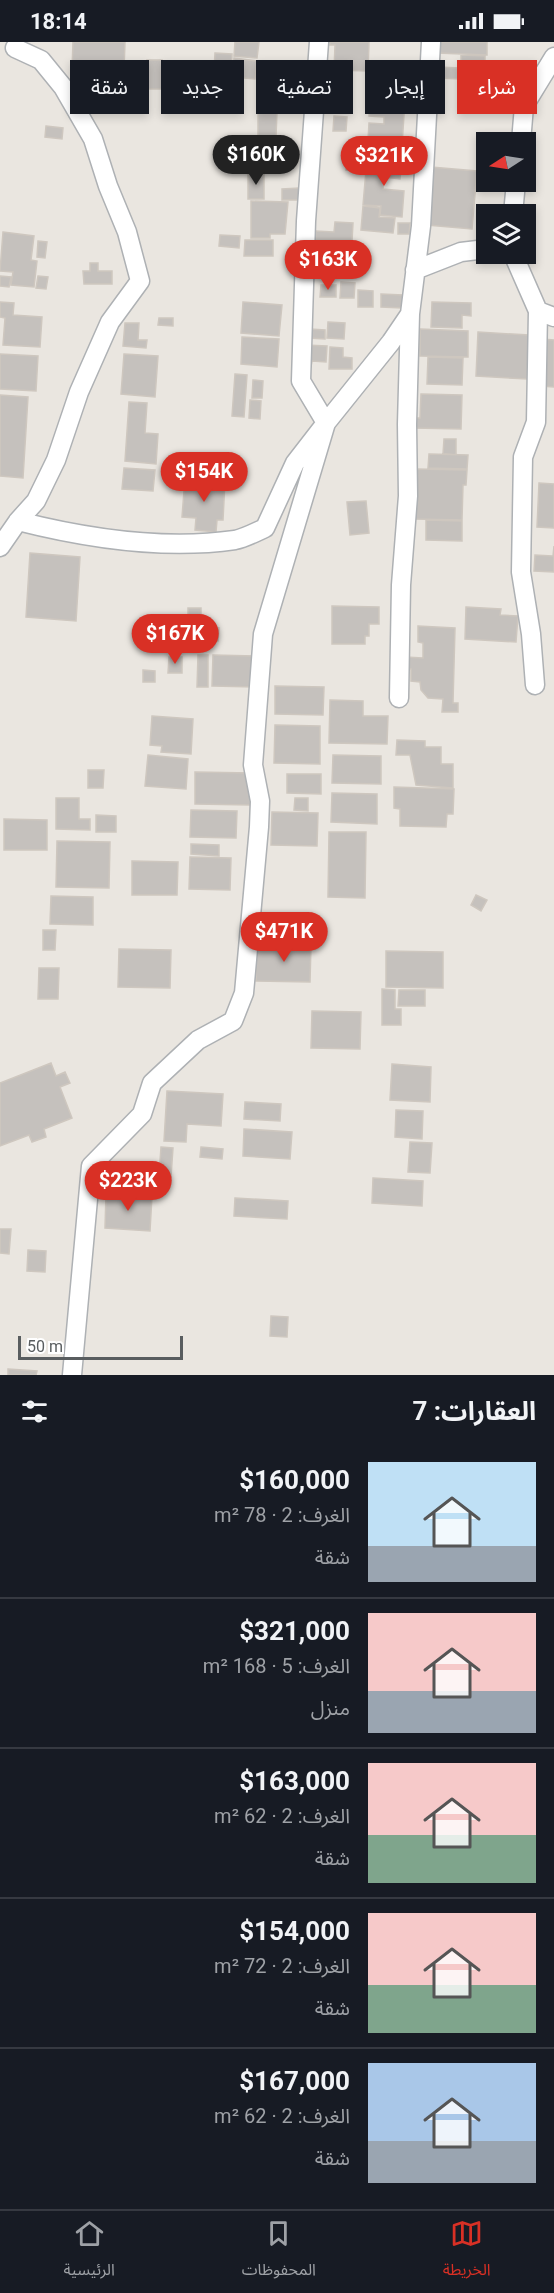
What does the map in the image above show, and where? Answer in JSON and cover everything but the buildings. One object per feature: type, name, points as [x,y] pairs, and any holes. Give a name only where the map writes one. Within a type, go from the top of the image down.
[{"type":"street","points":[[72,1375],[91,1166],[142,1114],[152,1083],[198,1040],[233,1021],[244,993],[259,826],[260,801],[254,765],[263,634],[326,423],[301,381],[306,221],[319,42]]},
{"type":"street","points":[[399,698],[401,585],[408,496],[410,314],[421,226],[431,42]]},
{"type":"street","points":[[0,547],[18,521],[36,501],[56,460],[79,392],[110,322],[140,281],[127,232],[108,186],[93,139],[63,87],[41,60],[14,45]]},
{"type":"street","points":[[521,132],[524,106],[554,57]]},
{"type":"street","points":[[415,270],[460,252],[476,250]]},
{"type":"street","points":[[518,264],[546,314],[536,422],[523,457],[521,572],[531,634],[535,685]]},
{"type":"street","points":[[18,521],[98,538],[178,542],[237,539],[265,528],[295,464],[391,342],[410,314]]}]
